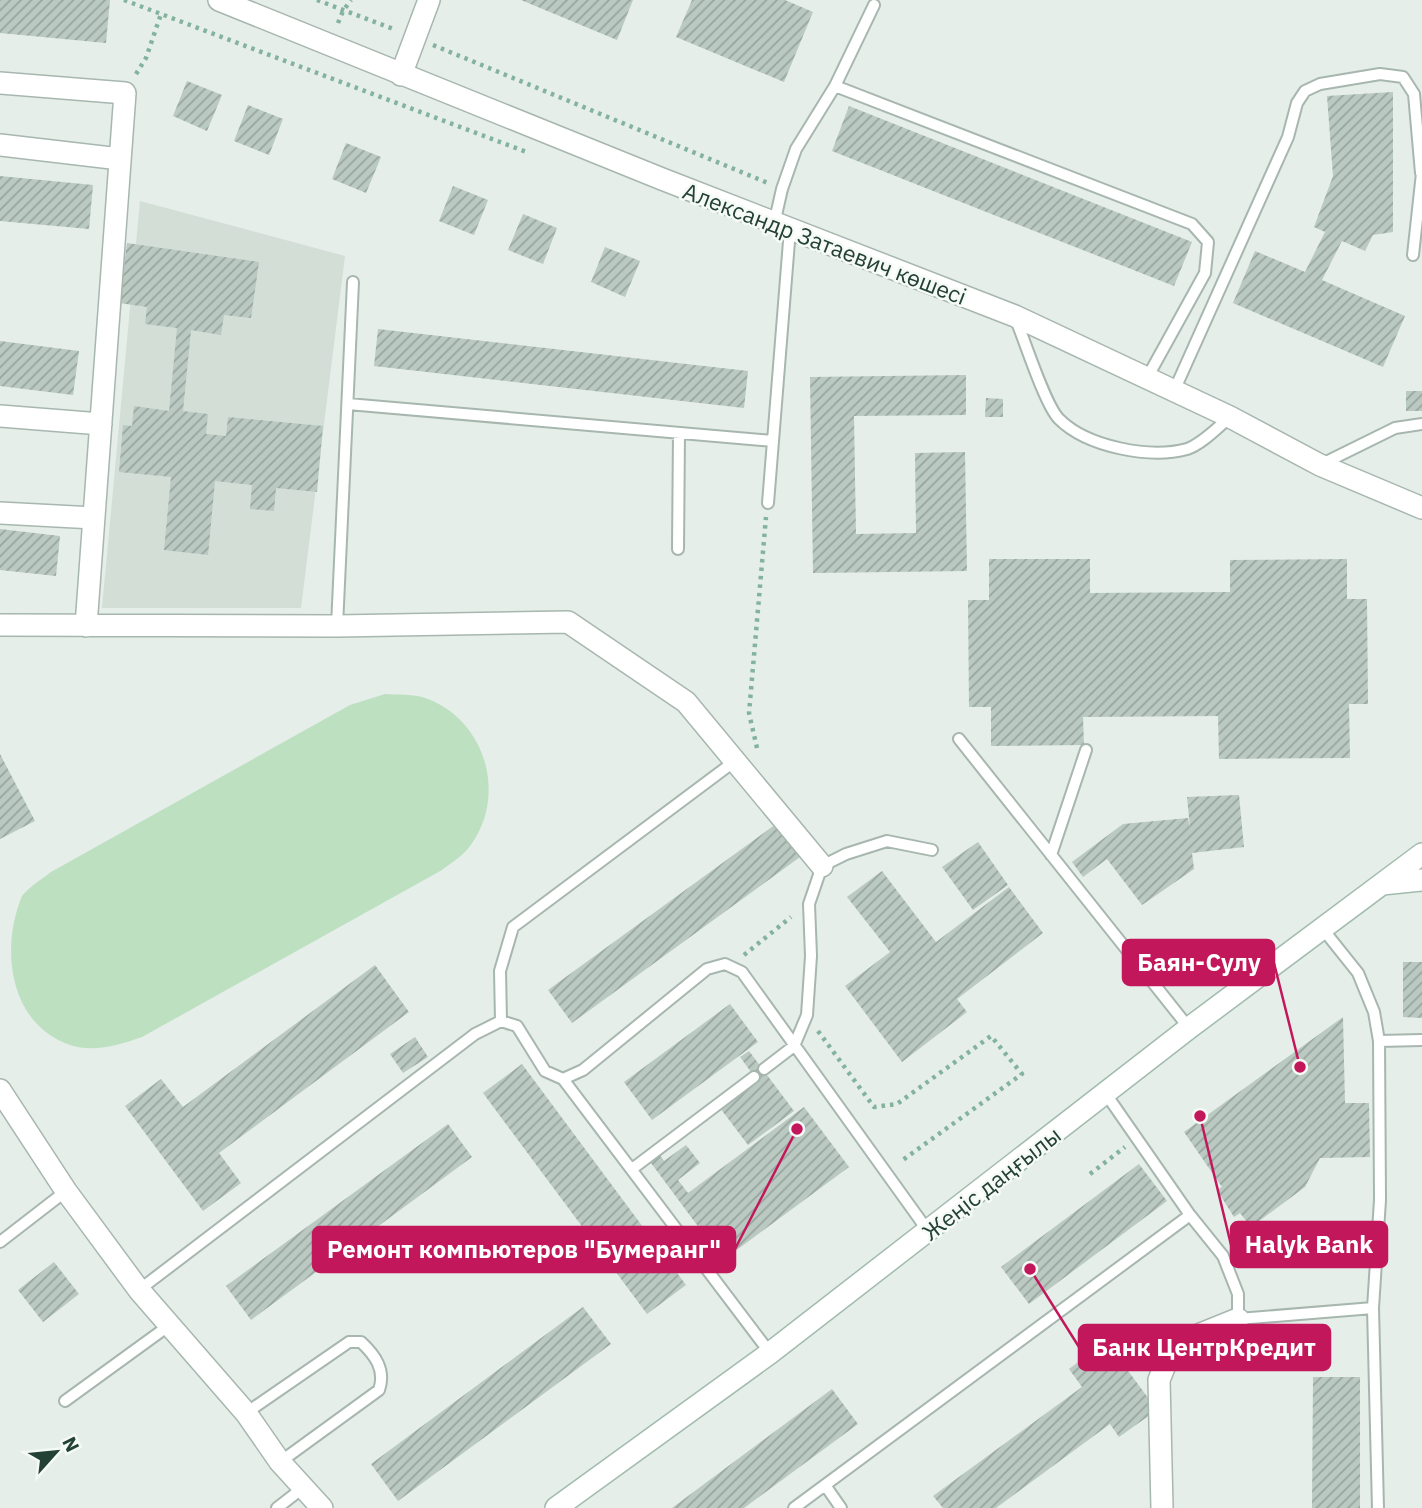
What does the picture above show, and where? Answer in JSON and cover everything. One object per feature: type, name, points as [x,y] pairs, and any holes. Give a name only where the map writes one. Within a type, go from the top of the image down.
[{"type":"street","name":"Александр Затаевич көшесі","points":[[219,0],[401,75],[1015,316],[1230,417],[1320,465],[1422,508]]},
{"type":"street","points":[[401,75],[429,0]]},
{"type":"street","points":[[0,83],[125,93],[86,625]]},
{"type":"street","points":[[0,145],[120,159]]},
{"type":"street","points":[[0,416],[101,424]]},
{"type":"street","points":[[0,513],[94,518]]},
{"type":"street","points":[[0,625],[337,626],[568,622],[686,702],[822,866]]},
{"type":"street","name":"Жеңіс даңғылы","points":[[556,1508],[771,1353],[1189,1028],[1422,854]]},
{"type":"street","points":[[1380,884],[1422,880]]},
{"type":"street","points":[[0,1090],[66,1191],[139,1290],[246,1413],[280,1462],[322,1508]]},
{"type":"street","points":[[1162,1508],[1159,1380],[1167,1360],[1186,1340],[1238,1319]]},
{"type":"lane","points":[[768,503],[773,441],[782,188],[796,149],[835,86],[874,5]]},
{"type":"lane","points":[[1174,391],[1288,137],[1297,103],[1305,92],[1320,84],[1380,74],[1403,77],[1414,94],[1421,173],[1413,255]]},
{"type":"lane","points":[[835,86],[1192,225],[1208,242],[1205,273],[1147,378]]},
{"type":"lane","points":[[337,626],[353,282]]},
{"type":"lane","points":[[1015,316],[1048,400],[1059,419],[1096,440],[1142,454],[1188,448],[1230,417]]},
{"type":"lane","points":[[348,404],[773,441]]},
{"type":"lane","points":[[1320,465],[1395,428],[1422,424]]},
{"type":"lane","points":[[678,550],[679,433]]},
{"type":"lane","points":[[959,739],[1189,1028]]},
{"type":"lane","points":[[1052,855],[1086,750]]},
{"type":"lane","points":[[501,1021],[500,971],[513,927],[735,761]]},
{"type":"lane","points":[[632,1169],[794,1046],[807,1015],[811,956],[809,904],[822,866],[846,854],[887,841],[932,850]]},
{"type":"lane","points":[[1322,928],[1358,973],[1374,1012],[1379,1041],[1380,1200],[1373,1308],[1378,1508]]},
{"type":"lane","points":[[563,1079],[583,1070],[707,969],[725,964],[742,972],[928,1231]]},
{"type":"lane","points":[[139,1290],[475,1034],[501,1021],[517,1026],[545,1071],[563,1079],[771,1353]]},
{"type":"lane","points":[[1379,1041],[1422,1040]]},
{"type":"lane","points":[[1107,1094],[1189,1215],[1223,1256],[1238,1294],[1238,1319],[1373,1308]]},
{"type":"lane","points":[[0,1242],[66,1191]]},
{"type":"lane","points":[[794,1508],[1189,1215]]},
{"type":"lane","points":[[65,1401],[171,1324]]},
{"type":"lane","points":[[246,1413],[349,1342],[361,1342],[372,1352],[381,1369],[383,1380],[379,1390],[280,1462]]},
{"type":"lane","points":[[825,1485],[841,1508]]},
{"type":"lane","points":[[277,1508],[304,1487]]},
{"type":"path","points":[[124,0],[532,154]]},
{"type":"path","points":[[317,0],[415,37],[782,188]]},
{"type":"path","points":[[125,93],[146,58],[161,14]]},
{"type":"path","points":[[761,755],[755,744],[749,713],[768,503]]},
{"type":"path","points":[[742,972],[744,953],[809,904]]},
{"type":"path","points":[[807,1015],[874,1107],[897,1104],[991,1036],[1022,1074],[886,1172]]},
{"type":"path","points":[[1090,1174],[1137,1139]]},
{"type":"shaded area","points":[[140,201],[345,256],[301,608],[102,608]]},
{"type":"green space","points":[[385,694],[418,696],[443,707],[461,721],[475,739],[484,759],[488,803],[482,825],[464,853],[442,870],[142,1037],[106,1047],[79,1047],[50,1035],[34,1020],[22,1003],[11,961],[15,917],[22,896],[28,889],[51,872],[350,705]]},
{"type":"building","points":[[0,0],[110,0],[106,43],[0,33]]},
{"type":"building","points":[[521,0],[633,0],[617,40]]},
{"type":"building","points":[[692,0],[785,0],[813,12],[784,82],[676,37]]},
{"type":"building","points":[[187,81],[222,95],[207,131],[173,116]]},
{"type":"building","points":[[1393,92],[1393,232],[1373,235],[1365,251],[1342,241],[1322,280],[1405,316],[1383,367],[1233,303],[1255,251],[1305,272],[1325,232],[1314,227],[1333,176],[1327,96]]},
{"type":"building","points":[[248,105],[283,119],[269,155],[234,141]]},
{"type":"building","points":[[849,106],[1192,242],[1174,286],[832,151]]},
{"type":"building","points":[[346,143],[381,157],[366,193],[332,179]]},
{"type":"building","points":[[0,176],[93,185],[89,229],[0,221]]},
{"type":"building","points":[[453,186],[488,200],[474,235],[439,221]]},
{"type":"building","points":[[523,214],[557,228],[543,264],[508,250]]},
{"type":"building","points":[[127,243],[259,262],[251,318],[224,315],[221,335],[191,330],[183,411],[208,414],[206,434],[226,436],[228,417],[323,426],[317,492],[276,488],[274,511],[250,509],[252,485],[215,481],[208,555],[164,550],[171,477],[119,472],[123,425],[132,426],[134,406],[169,411],[177,328],[145,324],[147,307],[119,303]]},
{"type":"building","points":[[605,247],[640,261],[625,297],[591,282]]},
{"type":"building","points":[[378,329],[748,371],[744,408],[374,366]]},
{"type":"building","points":[[0,341],[79,351],[73,395],[0,386]]},
{"type":"building","points":[[966,375],[966,415],[854,416],[856,534],[916,533],[915,453],[965,452],[967,571],[813,573],[810,377]]},
{"type":"building","points":[[1406,391],[1422,391],[1422,411],[1406,411]]},
{"type":"building","points":[[986,398],[1003,399],[1003,417],[985,417]]},
{"type":"building","points":[[0,529],[60,536],[56,576],[0,570]]},
{"type":"building","points":[[989,559],[1090,559],[1090,593],[1230,592],[1230,560],[1347,559],[1347,599],[1367,599],[1368,704],[1349,704],[1350,758],[1219,759],[1218,716],[1083,717],[1084,745],[991,746],[991,707],[969,707],[968,600],[989,600]]},
{"type":"building","points":[[0,754],[35,821],[0,839]]},
{"type":"building","points":[[1239,795],[1244,847],[1192,853],[1194,869],[1142,905],[1107,859],[1083,877],[1072,862],[1123,824],[1188,818],[1190,828],[1187,797]]},
{"type":"building","points":[[776,824],[800,857],[572,1023],[548,990]]},
{"type":"building","points":[[978,842],[1008,885],[973,910],[942,867]]},
{"type":"building","points":[[882,871],[936,942],[1009,887],[1043,933],[957,999],[967,1012],[902,1062],[845,986],[890,952],[847,897]]},
{"type":"building","points":[[1403,962],[1422,962],[1422,1018],[1403,1017]]},
{"type":"building","points":[[375,965],[409,1012],[219,1153],[241,1183],[203,1211],[125,1106],[161,1079],[183,1107]]},
{"type":"building","points":[[730,1004],[758,1042],[652,1120],[624,1082]]},
{"type":"building","points":[[1343,1017],[1345,1103],[1369,1103],[1370,1157],[1320,1158],[1305,1187],[1251,1227],[1240,1213],[1234,1217],[1217,1190],[1222,1187],[1184,1132]]},
{"type":"building","points":[[415,1037],[428,1057],[403,1073],[390,1054]]},
{"type":"building","points":[[749,1051],[794,1111],[748,1145],[720,1108],[757,1080],[740,1057]]},
{"type":"building","points":[[522,1064],[686,1285],[647,1314],[483,1093]]},
{"type":"building","points":[[804,1107],[849,1167],[723,1260],[648,1159],[658,1152],[664,1161],[686,1145],[700,1163],[678,1180],[688,1193]]},
{"type":"building","points":[[448,1124],[472,1157],[251,1320],[226,1286]]},
{"type":"building","points":[[1139,1164],[1167,1201],[1029,1304],[1001,1267]]},
{"type":"building","points":[[54,1262],[79,1294],[43,1322],[18,1290]]},
{"type":"building","points":[[583,1307],[611,1344],[398,1501],[371,1464]]},
{"type":"building","points":[[1106,1341],[1157,1410],[1119,1437],[1110,1424],[996,1508],[943,1508],[933,1496],[1082,1387],[1069,1369]]},
{"type":"building","points":[[1313,1377],[1360,1377],[1360,1508],[1312,1508]]},
{"type":"building","points":[[832,1389],[858,1424],[744,1508],[672,1508]]},
{"type":"place","name":"Баян-Сулу","points":[[1300,1067]]},
{"type":"place","name":"Halyk Bank","points":[[1200,1116]]},
{"type":"place","name":"Ремонт компьютеров \"Бумеранг\"","points":[[797,1129]]},
{"type":"place","name":"Банк ЦентрКредит","points":[[1030,1269]]}]
